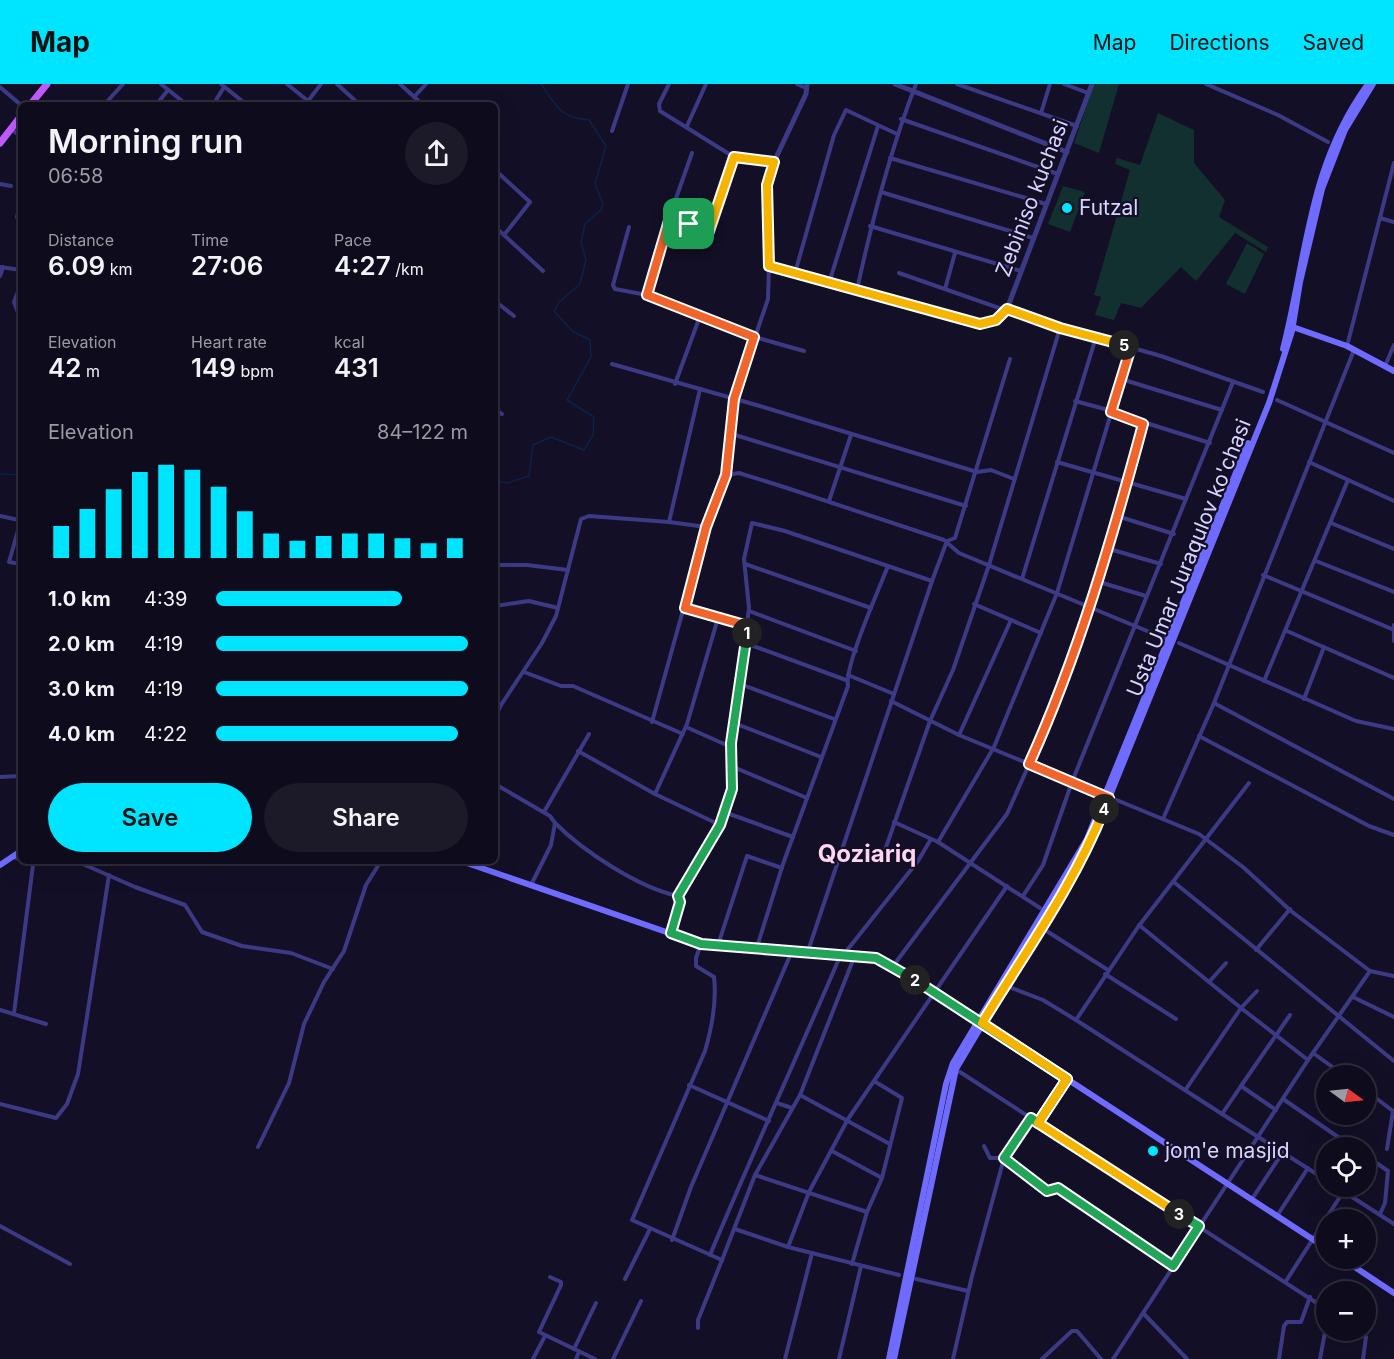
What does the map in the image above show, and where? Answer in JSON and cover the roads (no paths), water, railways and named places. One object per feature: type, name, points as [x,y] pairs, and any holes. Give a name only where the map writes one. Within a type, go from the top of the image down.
[{"type":"main road","points":[[32,102],[47,84]]},
{"type":"main road","name":"Usta Umar Juraqulov ko'chasi","points":[[1290,326],[1311,212],[1320,182],[1340,130],[1368,84]]},
{"type":"main road","name":"Usta Umar Juraqulov ko'chasi","points":[[980,1022],[1087,839],[1107,797],[1278,367],[1290,326],[1322,189],[1345,130],[1373,84]]},
{"type":"main road","points":[[0,143],[18,119]]},
{"type":"main road","points":[[1290,326],[1347,346],[1394,371]]},
{"type":"main road","points":[[0,865],[18,860]]},
{"type":"main road","points":[[470,864],[701,944],[843,953],[876,958],[893,966],[980,1022],[1316,1242]]},
{"type":"main road","points":[[889,1359],[946,1084],[953,1063],[980,1022]]},
{"type":"main road","points":[[894,1359],[950,1086],[980,1022]]},
{"type":"main road","points":[[1358,1269],[1394,1293]]},
{"type":"street","points":[[107,102],[123,84]]},
{"type":"street","points":[[161,84],[183,102]]},
{"type":"street","points":[[287,84],[309,102]]},
{"type":"street","points":[[312,102],[321,84]]},
{"type":"street","points":[[337,84],[357,102]]},
{"type":"street","points":[[400,84],[420,102]]},
{"type":"street","points":[[414,97],[426,84]]},
{"type":"street","points":[[612,131],[628,84]]},
{"type":"street","points":[[669,84],[659,104],[660,111],[734,157],[774,162]]},
{"type":"street","points":[[687,126],[706,84]]},
{"type":"street","points":[[652,722],[706,527],[726,475],[734,399],[768,299],[767,185],[774,162],[806,94],[807,86],[797,84]]},
{"type":"street","points":[[895,84],[1067,152]]},
{"type":"street","points":[[769,266],[857,290],[870,226],[901,119],[915,84]]},
{"type":"street","points":[[957,84],[1078,126]]},
{"type":"street","points":[[1041,113],[1050,84]]},
{"type":"street","points":[[1064,84],[1089,93]]},
{"type":"street","name":"Zebiniso kuchasi","points":[[857,290],[980,324],[996,320],[1007,309],[1092,84]]},
{"type":"street","points":[[1206,84],[1278,115],[1328,142]]},
{"type":"street","points":[[214,102],[223,85],[243,102]]},
{"type":"street","points":[[0,87],[18,102]]},
{"type":"street","points":[[158,102],[168,90]]},
{"type":"street","points":[[795,274],[834,135],[846,110],[897,134]]},
{"type":"street","points":[[901,119],[1058,174]]},
{"type":"street","points":[[828,283],[878,126]]},
{"type":"street","points":[[10,128],[18,135]]},
{"type":"street","points":[[647,295],[692,153]]},
{"type":"street","points":[[670,217],[708,234],[734,157]]},
{"type":"street","points":[[890,158],[1046,204]]},
{"type":"street","points":[[1347,346],[1394,162]]},
{"type":"street","points":[[498,173],[530,202],[504,235]]},
{"type":"street","points":[[0,184],[11,186]]},
{"type":"street","points":[[881,192],[1033,238]]},
{"type":"street","points":[[1380,218],[1394,222]]},
{"type":"street","points":[[870,226],[1021,271]]},
{"type":"street","points":[[629,227],[613,287],[647,295],[754,337],[804,351]]},
{"type":"street","points":[[498,230],[543,271]]},
{"type":"street","points":[[945,289],[955,253]]},
{"type":"street","points":[[0,276],[2,267],[18,270]]},
{"type":"street","points":[[898,273],[1060,328],[1131,347],[1263,392]]},
{"type":"street","points":[[18,292],[14,302],[18,312]]},
{"type":"street","points":[[498,303],[514,316]]},
{"type":"street","points":[[675,384],[700,316]]},
{"type":"street","points":[[884,853],[930,721],[953,670],[988,566],[1060,328]]},
{"type":"street","points":[[1022,579],[1042,521],[1057,462],[1096,337]]},
{"type":"street","points":[[1385,366],[1394,345]]},
{"type":"street","points":[[938,842],[994,747],[1057,593],[1131,347]]},
{"type":"street","points":[[1163,819],[1214,703],[1354,350]]},
{"type":"street","points":[[808,951],[932,581],[947,542],[955,538],[966,506],[1010,359]]},
{"type":"street","points":[[612,364],[977,472],[991,470],[1014,479]]},
{"type":"street","points":[[1121,379],[1222,410]]},
{"type":"street","points":[[1023,896],[1043,865],[1072,782],[1146,596],[1174,534],[1233,382]]},
{"type":"street","points":[[669,522],[700,389]]},
{"type":"street","points":[[1276,400],[1394,453]]},
{"type":"street","points":[[1075,401],[1210,443]]},
{"type":"street","points":[[498,412],[502,414]]},
{"type":"street","points":[[893,966],[1007,814],[1055,706],[1059,687],[1089,608],[1128,482],[1143,424]]},
{"type":"street","points":[[732,434],[966,506]]},
{"type":"street","points":[[829,501],[851,435]]},
{"type":"street","points":[[1057,462],[1186,499]]},
{"type":"street","points":[[1309,462],[1394,501]]},
{"type":"street","points":[[726,475],[740,474],[829,501],[947,542],[959,553],[988,566],[1164,638]]},
{"type":"street","points":[[1264,681],[1287,631],[1348,480]]},
{"type":"street","points":[[0,516],[18,520]]},
{"type":"street","points":[[498,711],[549,632],[558,608],[579,523],[585,516],[706,527]]},
{"type":"street","points":[[1117,516],[1174,534]]},
{"type":"street","points":[[671,933],[680,902],[678,896],[720,825],[732,789],[731,747],[748,626],[745,564],[750,526],[754,522],[932,581]]},
{"type":"street","points":[[1331,523],[1394,549]]},
{"type":"street","points":[[18,528],[9,562],[18,564]]},
{"type":"street","points":[[1106,548],[1161,564]]},
{"type":"street","points":[[1316,561],[1394,592]]},
{"type":"street","points":[[745,564],[871,608]]},
{"type":"street","points":[[498,565],[526,565],[568,570]]},
{"type":"street","points":[[758,947],[782,868],[834,719],[848,686],[847,677],[888,566]]},
{"type":"street","points":[[1263,575],[1394,628],[1394,641]]},
{"type":"street","points":[[1096,581],[1146,596]]},
{"type":"street","points":[[498,606],[529,601],[558,608]]},
{"type":"street","points":[[974,604],[1041,633]]},
{"type":"street","points":[[685,608],[748,626]]},
{"type":"street","points":[[748,611],[856,651]]},
{"type":"street","points":[[655,794],[686,727],[718,618]]},
{"type":"street","points":[[959,735],[1011,620]]},
{"type":"street","points":[[1287,631],[1394,678]]},
{"type":"street","points":[[745,643],[894,694]]},
{"type":"street","points":[[1179,643],[1356,721],[1394,729]]},
{"type":"street","points":[[1304,699],[1324,648]]},
{"type":"street","points":[[524,672],[561,686],[573,686],[683,734]]},
{"type":"street","points":[[740,684],[834,719]]},
{"type":"street","points":[[891,701],[959,735],[994,747],[1205,839],[1243,867],[1290,909],[1370,971],[1394,976]]},
{"type":"street","points":[[1214,703],[1394,799]]},
{"type":"street","points":[[734,723],[821,758]]},
{"type":"street","points":[[686,727],[731,747]]},
{"type":"street","points":[[544,812],[589,734]]},
{"type":"street","points":[[1199,736],[1370,826],[1394,836]]},
{"type":"street","points":[[578,751],[655,794],[720,825]]},
{"type":"street","points":[[731,766],[807,798]]},
{"type":"street","points":[[0,777],[18,776]]},
{"type":"street","points":[[1076,1020],[1106,972],[1139,926],[1249,783]]},
{"type":"street","points":[[498,786],[544,812],[590,854],[660,891],[678,896]]},
{"type":"street","points":[[724,812],[793,837]]},
{"type":"street","points":[[894,822],[938,842],[1040,908]]},
{"type":"street","points":[[531,885],[550,846],[555,823]]},
{"type":"street","points":[[710,1256],[734,1193],[769,1121],[843,953],[918,861],[931,839]]},
{"type":"street","points":[[718,945],[747,856],[782,868]]},
{"type":"street","points":[[14,1013],[33,864]]},
{"type":"street","points":[[83,864],[185,905],[202,932],[242,946],[291,953],[333,969]]},
{"type":"street","points":[[258,1147],[289,1083],[304,1024],[344,951],[366,885],[379,864]]},
{"type":"street","points":[[0,1104],[56,1118],[67,1104],[78,1074],[109,875]]},
{"type":"street","points":[[1174,883],[1394,1061]]},
{"type":"street","points":[[788,1248],[809,1192],[847,1122],[1007,886]]},
{"type":"street","points":[[1256,950],[1290,909]]},
{"type":"street","points":[[1139,926],[1308,1060]]},
{"type":"street","points":[[1045,930],[1176,1019]]},
{"type":"street","points":[[701,944],[696,966],[714,977],[712,1027],[705,1051],[632,1220],[672,1240],[722,1260]]},
{"type":"street","points":[[672,1240],[691,1187],[793,950]]},
{"type":"street","points":[[698,1328],[698,1320],[755,1175],[800,1095],[855,955]]},
{"type":"street","points":[[1209,982],[1226,963]]},
{"type":"street","points":[[1113,1359],[1336,1016],[1353,997],[1370,971]]},
{"type":"street","points":[[1009,987],[1042,1000],[1076,1020],[1316,1173]]},
{"type":"street","points":[[1186,1089],[1241,1008],[1257,991]]},
{"type":"street","points":[[1353,997],[1394,1017]]},
{"type":"street","points":[[0,1011],[14,1013],[46,1024]]},
{"type":"street","points":[[1222,1114],[1290,1015]]},
{"type":"street","points":[[1312,1053],[1329,1065]]},
{"type":"street","points":[[960,1072],[1316,1302]]},
{"type":"street","points":[[1038,1123],[1067,1079]]},
{"type":"street","points":[[852,1264],[867,1212],[882,1178],[888,1143],[902,1098],[874,1081]]},
{"type":"street","points":[[689,1085],[769,1121]]},
{"type":"street","points":[[1240,1086],[1276,1110]]},
{"type":"street","points":[[800,1095],[888,1143]]},
{"type":"street","points":[[1376,1098],[1394,1111],[1387,1149]]},
{"type":"street","points":[[1283,1099],[1338,1137]]},
{"type":"street","points":[[777,1103],[792,1108]]},
{"type":"street","points":[[953,1359],[968,1291],[1004,1158],[1031,1118]]},
{"type":"street","points":[[984,1146],[990,1158],[1004,1158],[1047,1191],[1058,1188],[1173,1266]]},
{"type":"street","points":[[832,1151],[882,1178]]},
{"type":"street","points":[[1252,1199],[1283,1152]]},
{"type":"street","points":[[1376,1163],[1388,1171],[1385,1203],[1380,1214]]},
{"type":"street","points":[[1277,1216],[1308,1168]]},
{"type":"street","points":[[755,1175],[867,1212]]},
{"type":"street","points":[[1286,1281],[1340,1197]]},
{"type":"street","points":[[1351,1197],[1394,1224]]},
{"type":"street","points":[[0,1226],[70,1264]]},
{"type":"street","points":[[625,1279],[650,1229]]},
{"type":"street","points":[[735,1229],[788,1248],[900,1275]]},
{"type":"street","points":[[785,1359],[812,1253]]},
{"type":"street","points":[[839,1359],[861,1266]]},
{"type":"street","points":[[550,1277],[561,1282],[561,1285],[539,1332],[596,1359]]},
{"type":"street","points":[[916,1279],[968,1291]]},
{"type":"street","points":[[1279,1359],[1284,1326],[1287,1322],[1301,1322],[1310,1298]]},
{"type":"street","points":[[613,1359],[641,1301]]},
{"type":"street","points":[[574,1348],[596,1302]]},
{"type":"street","points":[[1143,1312],[1187,1359]]},
{"type":"street","points":[[1042,1359],[1072,1331],[1077,1331],[1101,1359]]},
{"type":"street","points":[[533,1359],[545,1336]]},
{"type":"street","points":[[1320,1359],[1323,1341]]},
{"type":"street","points":[[1363,1359],[1365,1341]]},
{"type":"street","points":[[576,1359],[579,1352]]},
{"type":"waterway","points":[[498,481],[507,483],[529,476],[533,445],[551,437],[584,450],[593,435],[594,417],[567,400],[591,357],[590,340],[572,331],[554,311],[559,302],[580,284],[586,260],[581,242],[585,224],[601,210],[603,204],[595,184],[606,146],[589,120],[565,114],[555,105],[541,84]]},
{"type":"waterway","points":[[0,474],[18,475]]},
{"type":"place","name":"Futzal","points":[[1067,208]]},
{"type":"place","name":"jom'e masjid","points":[[1153,1151]]},
{"type":"district","name":"Qoziariq","points":[[867,854]]}]
